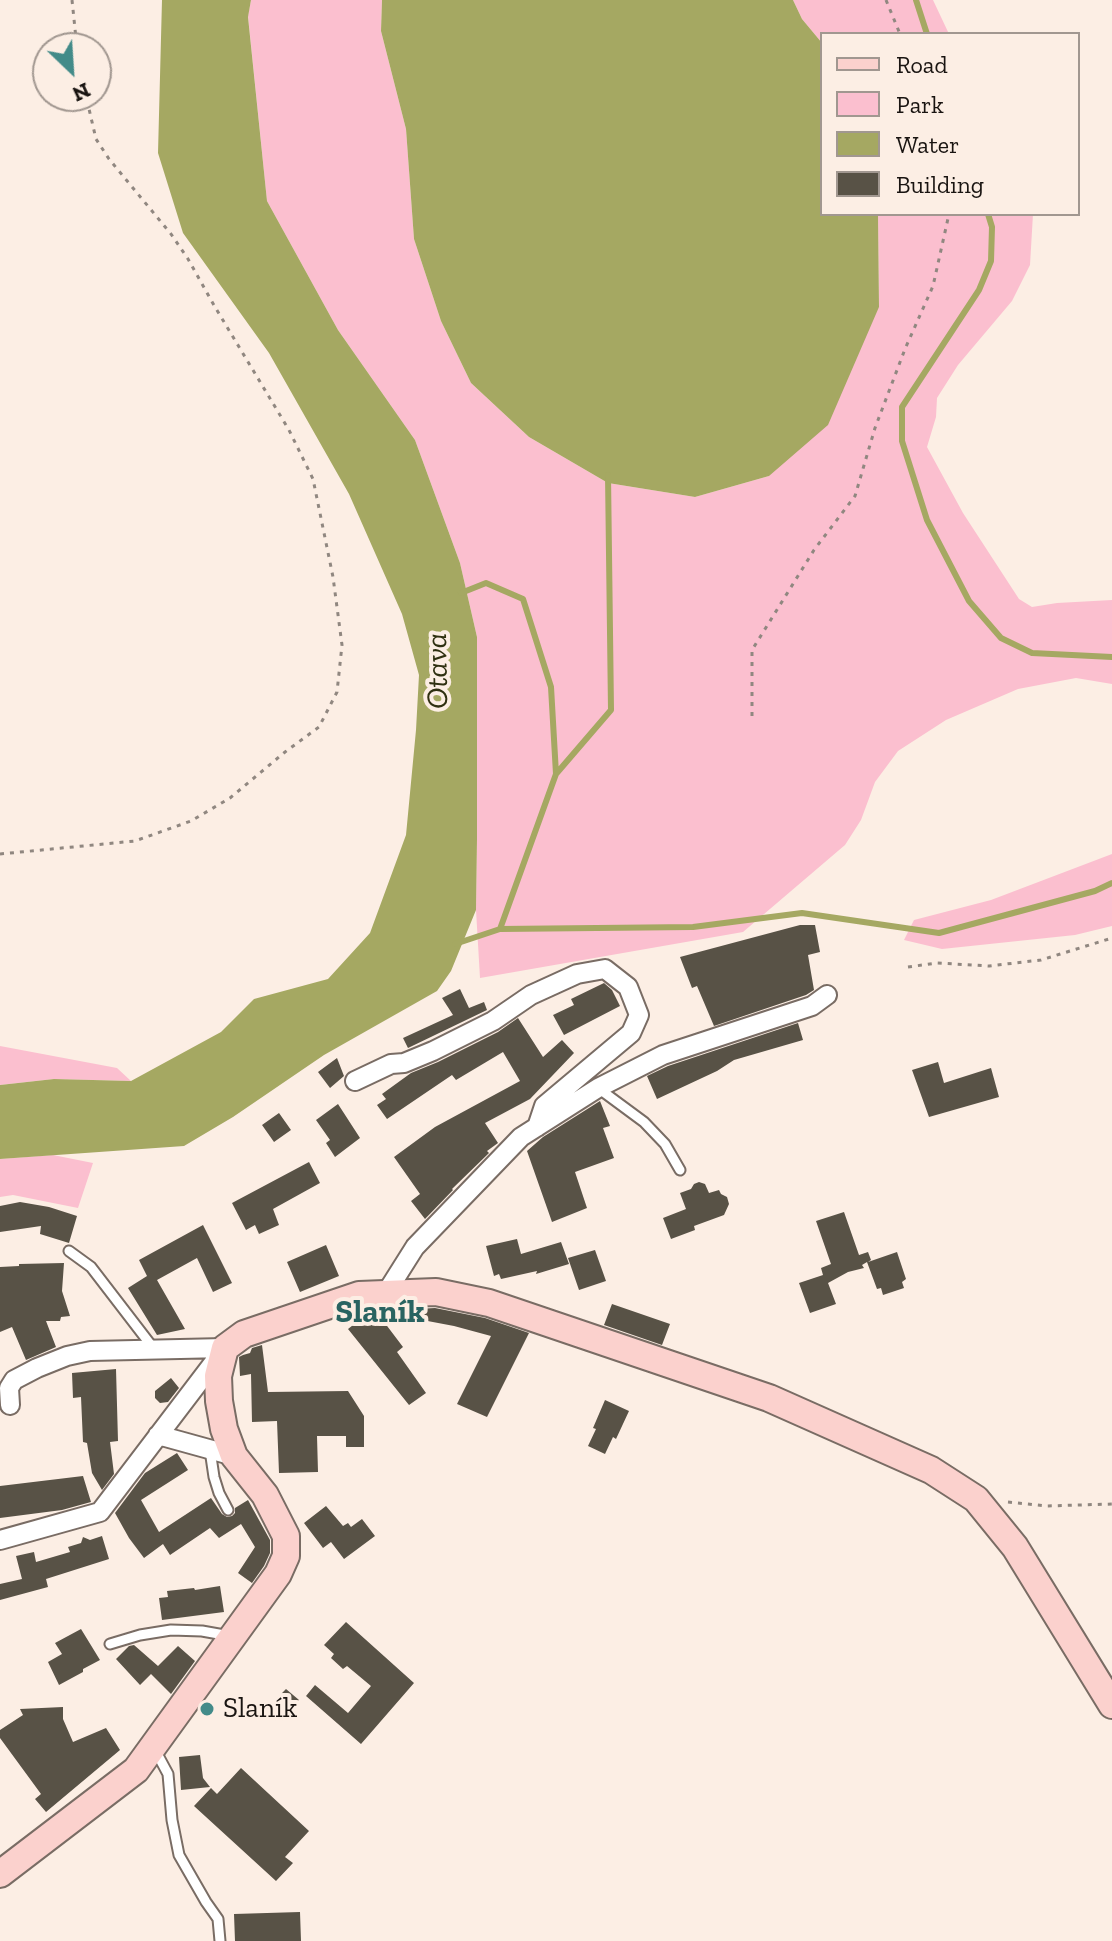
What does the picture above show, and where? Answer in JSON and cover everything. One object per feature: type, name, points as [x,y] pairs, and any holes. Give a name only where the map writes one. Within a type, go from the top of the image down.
[{"type":"street","points":[[355,1081],[470,1033],[531,995],[565,979],[605,969],[628,987],[639,1015],[631,1033],[544,1106],[537,1127]]},
{"type":"street","points":[[386,1293],[415,1247],[521,1137],[598,1088],[663,1055],[812,1006],[827,995]]},
{"type":"street","points":[[0,1540],[100,1512],[225,1348],[244,1334],[359,1295],[436,1292],[489,1303],[769,1398],[931,1470],[976,1499],[1015,1547],[1112,1705]]},
{"type":"street","points":[[10,1405],[9,1388],[14,1380],[37,1368],[90,1351],[225,1348]]},
{"type":"street","points":[[222,1453],[224,1429],[218,1376],[225,1348]]},
{"type":"street","points":[[0,1874],[136,1770],[278,1574],[286,1556],[286,1536],[265,1495],[222,1453],[158,1435]]},
{"type":"lane","points":[[598,1088],[644,1122],[665,1144],[680,1170]]},
{"type":"lane","points":[[69,1251],[91,1267],[154,1349]]},
{"type":"lane","points":[[222,1453],[214,1477],[228,1510]]},
{"type":"lane","points":[[110,1644],[171,1630],[233,1636]]},
{"type":"lane","points":[[153,1746],[168,1774],[179,1855],[218,1919],[220,1941]]},
{"type":"path","points":[[72,0],[74,32]]},
{"type":"path","points":[[886,0],[899,32]]},
{"type":"path","points":[[0,854],[135,841],[191,821],[230,798],[319,727],[337,692],[342,645],[333,577],[313,479],[289,430],[188,259],[96,139],[90,112]]},
{"type":"path","points":[[752,716],[752,650],[814,550],[855,496],[875,428],[933,286],[949,216]]},
{"type":"path","points":[[908,967],[937,963],[989,966],[1041,960],[1112,938]]},
{"type":"path","points":[[976,1499],[1047,1506],[1112,1504]]},
{"type":"green space","points":[[251,0],[382,0],[381,31],[406,129],[414,239],[441,321],[471,383],[529,437],[608,483],[695,497],[769,476],[879,307],[878,216],[1033,216],[1030,265],[1012,301],[958,365],[937,398],[936,417],[927,447],[963,513],[1019,599],[1032,607],[1112,600],[1112,684],[1076,678],[1018,689],[946,720],[898,751],[875,782],[861,820],[845,845],[743,932],[480,978],[476,910],[477,637],[460,563],[415,440],[338,330],[267,201],[248,16]]},
{"type":"green space","points":[[793,0],[933,0],[948,32],[820,32],[820,41],[802,19]]},
{"type":"green space","points":[[1112,854],[1112,926],[1075,935],[942,949],[904,940],[914,920],[991,900]]},
{"type":"green space","points":[[0,1046],[117,1068],[131,1081],[54,1079],[0,1085]]},
{"type":"green space","points":[[53,1155],[93,1163],[78,1208],[13,1195],[0,1197],[0,1159]]},
{"type":"water","name":"Otava","points":[[162,0],[251,0],[248,17],[267,201],[338,330],[415,440],[460,563],[477,637],[476,910],[451,971],[437,991],[324,1055],[184,1146],[0,1159],[0,1085],[54,1079],[131,1081],[221,1032],[254,999],[328,979],[370,933],[406,835],[419,675],[402,614],[349,494],[269,353],[183,233],[158,153]]},
{"type":"water","points":[[382,0],[793,0],[802,19],[820,41],[820,216],[878,216],[879,307],[828,425],[769,476],[695,497],[608,483],[529,437],[471,383],[441,321],[414,239],[406,129],[381,31]]},
{"type":"building","points":[[800,925],[815,925],[820,952],[808,955],[814,990],[714,1026],[697,986],[692,988],[680,957]]},
{"type":"building","points":[[604,983],[612,990],[620,1006],[564,1035],[553,1015],[574,1005],[571,999]]},
{"type":"building","points":[[460,989],[469,1008],[484,1002],[487,1010],[408,1048],[403,1038],[453,1015],[442,998]]},
{"type":"building","points":[[518,1018],[543,1057],[562,1040],[574,1053],[530,1099],[485,1123],[498,1143],[425,1219],[411,1201],[420,1194],[394,1157],[435,1127],[520,1081],[503,1052],[456,1080],[452,1075],[387,1119],[377,1105],[386,1099],[382,1094],[411,1073],[498,1032]]},
{"type":"building","points":[[798,1023],[803,1040],[734,1060],[657,1099],[647,1076],[668,1066]]},
{"type":"building","points":[[337,1058],[344,1076],[330,1088],[318,1072]]},
{"type":"building","points":[[938,1062],[944,1083],[991,1068],[999,1097],[929,1117],[912,1070]]},
{"type":"building","points":[[600,1101],[610,1126],[603,1128],[614,1158],[575,1172],[587,1208],[552,1222],[527,1151],[543,1137]]},
{"type":"building","points":[[338,1104],[360,1138],[335,1157],[326,1143],[330,1140],[316,1120]]},
{"type":"building","points":[[279,1113],[291,1130],[274,1142],[262,1125]]},
{"type":"building","points":[[309,1162],[320,1183],[273,1209],[279,1225],[259,1234],[255,1225],[246,1230],[232,1203]]},
{"type":"building","points":[[699,1182],[705,1184],[709,1193],[719,1190],[727,1197],[729,1204],[724,1215],[671,1239],[663,1218],[686,1209],[680,1193]]},
{"type":"building","points":[[20,1202],[77,1216],[69,1243],[40,1234],[41,1226],[0,1232],[0,1206]]},
{"type":"building","points":[[844,1212],[859,1255],[868,1252],[871,1260],[868,1262],[897,1252],[906,1279],[902,1282],[904,1288],[883,1295],[881,1288],[877,1289],[867,1262],[862,1265],[864,1268],[848,1272],[828,1283],[836,1304],[810,1313],[799,1283],[823,1275],[821,1268],[831,1264],[816,1221]]},
{"type":"building","points":[[203,1225],[232,1283],[213,1292],[197,1258],[157,1280],[185,1329],[157,1335],[128,1288],[147,1276],[139,1260]]},
{"type":"building","points":[[517,1239],[521,1254],[561,1242],[569,1264],[536,1274],[537,1271],[501,1279],[499,1274],[494,1276],[486,1246]]},
{"type":"building","points":[[326,1245],[339,1276],[300,1292],[287,1262]]},
{"type":"building","points":[[595,1250],[606,1281],[579,1290],[568,1258]]},
{"type":"building","points":[[64,1263],[62,1291],[70,1316],[61,1317],[60,1321],[46,1321],[56,1347],[26,1360],[12,1327],[0,1332],[0,1267]]},
{"type":"building","points":[[612,1304],[670,1324],[662,1345],[604,1325]]},
{"type":"building","points":[[435,1308],[485,1318],[529,1333],[487,1417],[457,1404],[491,1336],[417,1319],[417,1309]]},
{"type":"building","points":[[375,1310],[403,1347],[397,1352],[426,1393],[409,1405],[348,1329]]},
{"type":"building","points":[[262,1345],[268,1392],[348,1391],[364,1416],[364,1447],[346,1447],[346,1436],[317,1436],[318,1472],[279,1473],[277,1421],[252,1422],[251,1374],[240,1376],[239,1357]]},
{"type":"building","points":[[116,1369],[118,1441],[110,1442],[114,1474],[102,1490],[92,1473],[87,1443],[83,1442],[81,1397],[73,1398],[72,1373]]},
{"type":"building","points":[[171,1378],[179,1388],[168,1402],[160,1403],[155,1398],[155,1391]]},
{"type":"building","points":[[605,1400],[629,1411],[605,1454],[588,1446]]},
{"type":"building","points":[[177,1453],[188,1470],[141,1500],[159,1532],[211,1498],[227,1517],[248,1500],[270,1540],[270,1553],[252,1583],[238,1573],[255,1547],[241,1524],[219,1538],[210,1528],[170,1555],[163,1544],[144,1558],[129,1538],[115,1513],[145,1473]]},
{"type":"building","points":[[83,1476],[91,1502],[62,1510],[0,1518],[0,1486]]},
{"type":"building","points":[[326,1506],[343,1526],[348,1523],[351,1527],[362,1519],[375,1536],[344,1559],[331,1542],[323,1548],[304,1523]]},
{"type":"building","points":[[102,1536],[109,1559],[46,1579],[48,1587],[0,1600],[0,1584],[22,1579],[16,1556],[34,1552],[36,1562],[70,1552],[68,1547],[81,1543],[83,1537],[90,1540]]},
{"type":"building","points":[[220,1586],[224,1612],[162,1620],[159,1598],[168,1597],[167,1591]]},
{"type":"building","points":[[346,1622],[414,1683],[361,1744],[306,1696],[315,1685],[348,1713],[371,1686],[347,1666],[343,1669],[331,1658],[334,1654],[324,1645]]},
{"type":"building","points":[[81,1629],[100,1660],[59,1685],[48,1662],[62,1654],[55,1643]]},
{"type":"building","points":[[134,1645],[158,1666],[178,1646],[195,1661],[171,1694],[151,1674],[140,1685],[116,1659]]},
{"type":"building","points":[[286,1689],[299,1700],[284,1716],[271,1704]]},
{"type":"building","points":[[63,1707],[63,1719],[73,1742],[106,1728],[120,1750],[46,1812],[35,1799],[41,1794],[0,1738],[0,1730],[23,1715],[20,1709]]},
{"type":"building","points":[[200,1755],[203,1778],[210,1787],[181,1790],[179,1757]]},
{"type":"building","points":[[241,1768],[309,1831],[285,1857],[293,1863],[276,1881],[194,1806],[211,1788],[217,1794]]},
{"type":"building","points":[[300,1912],[301,1941],[235,1941],[234,1914]]},
{"type":"waterway","points":[[916,0],[926,32]]},
{"type":"waterway","points":[[989,216],[992,227],[991,261],[979,290],[902,407],[902,441],[927,520],[969,601],[1001,638],[1032,653],[1112,657]]},
{"type":"waterway","points":[[556,774],[611,710],[608,475]]},
{"type":"waterway","points":[[461,593],[486,583],[523,599],[551,687],[556,774],[500,929]]},
{"type":"waterway","points":[[455,944],[500,929],[693,927],[802,913],[939,933],[1095,891],[1112,883]]},
{"type":"place","name":"Slaník","points":[[207,1709]]},
{"type":"district","name":"Slaník","points":[[380,1313]]}]
